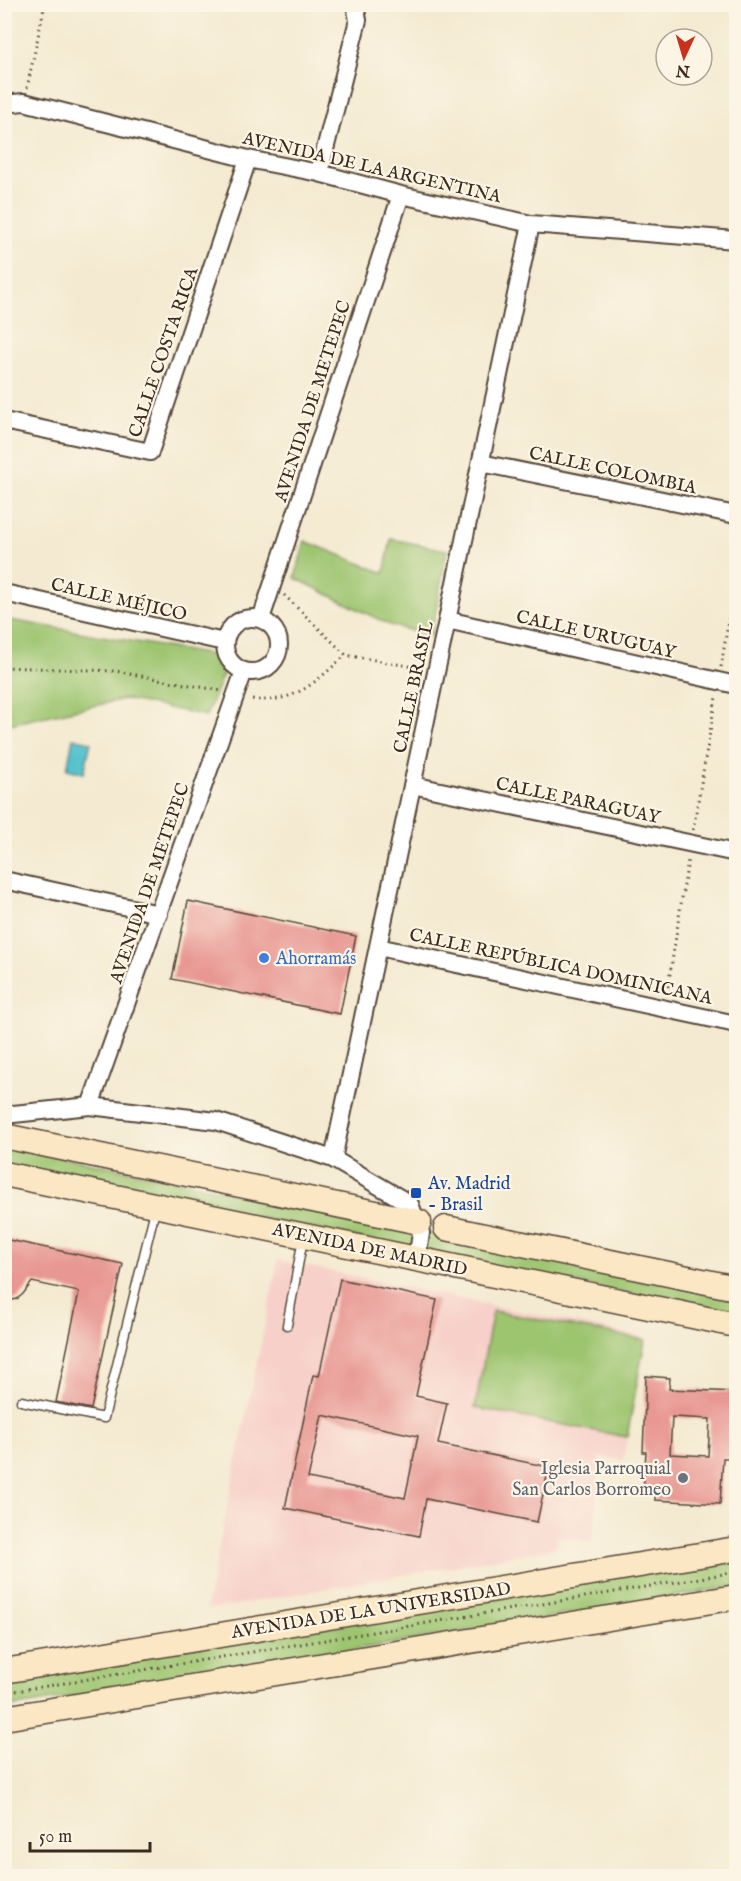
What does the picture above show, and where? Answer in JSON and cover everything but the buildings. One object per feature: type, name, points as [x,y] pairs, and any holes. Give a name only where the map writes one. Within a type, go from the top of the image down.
[{"type":"street","points":[[319,173],[358,20],[355,4]]},
{"type":"street","name":"AVENIDA DE LA ARGENTINA","points":[[4,104],[24,102],[248,159],[319,173],[401,195],[531,224],[736,240]]},
{"type":"street","name":"CALLE COSTA RICA","points":[[4,421],[150,452],[248,159]]},
{"type":"street","name":"AVENIDA DE METEPEC","points":[[261,619],[401,195]]},
{"type":"street","name":"CALLE BRASIL","points":[[333,1159],[531,224]]},
{"type":"street","name":"CALLE COLOMBIA","points":[[481,463],[736,515]]},
{"type":"street","name":"CALLE MÉJICO","points":[[4,593],[224,642]]},
{"type":"street","points":[[244,618],[261,619],[275,631],[279,640],[279,649],[270,666],[253,673],[244,671],[235,667],[228,660],[224,642],[226,634],[244,618]]},
{"type":"street","name":"CALLE URUGUAY","points":[[447,620],[736,685]]},
{"type":"street","name":"AVENIDA DE METEPEC","points":[[90,1107],[244,671]]},
{"type":"street","name":"CALLE PARAGUAY","points":[[412,785],[736,853]]},
{"type":"street","points":[[4,880],[159,914]]},
{"type":"street","name":"CALLE REPÚBLICA DOMINICANA","points":[[378,946],[736,1024]]},
{"type":"street","name":"AVENIDA DE MADRID","points":[[4,1115],[90,1107],[216,1121],[333,1159],[410,1204],[419,1222]]},
{"type":"street","name":"AVENIDA DE MADRID","points":[[4,1136],[736,1288]]},
{"type":"street","name":"AVENIDA DE MADRID","points":[[4,1174],[736,1325]]},
{"type":"street","points":[[410,1257],[419,1247],[421,1240],[419,1222]]},
{"type":"street","name":"AVENIDA DE LA UNIVERSIDAD","points":[[4,1671],[288,1635],[564,1589],[736,1549]]},
{"type":"street","points":[[4,1718],[736,1597]]},
{"type":"lane","points":[[21,1401],[104,1418],[156,1205]]},
{"type":"lane","points":[[287,1324],[304,1236]]},
{"type":"path","points":[[24,102],[45,4]]},
{"type":"path","points":[[664,1009],[736,574]]},
{"type":"path","points":[[270,590],[286,596],[346,656],[437,671]]},
{"type":"path","points":[[4,667],[115,671],[264,700],[286,698],[301,693],[346,656]]},
{"type":"path","points":[[4,1693],[288,1635],[564,1589],[736,1572]]},
{"type":"path","points":[[564,1589],[572,1624]]},
{"type":"path","points":[[366,1622],[374,1657]]},
{"type":"path","points":[[288,1635],[294,1670]]},
{"type":"shaded area","points":[[278,1260],[647,1338],[623,1460],[600,1457],[592,1543],[559,1536],[556,1548],[206,1610]]},
{"type":"green space","points":[[391,539],[447,550],[431,636],[390,625],[295,578],[305,541],[384,573]]},
{"type":"green space","points":[[4,619],[211,655],[225,669],[206,716],[125,699],[5,725]]},
{"type":"green space","points":[[4,1145],[736,1295],[736,1316],[5,1165]]},
{"type":"green space","points":[[493,1311],[645,1340],[627,1437],[475,1408]]},
{"type":"green space","points":[[736,1555],[736,1586],[5,1708],[5,1678]]},
{"type":"water","points":[[73,738],[91,742],[84,773],[67,769]]},
{"type":"place","name":"Ahorramás","points":[[264,958]]},
{"type":"place","name":"Av. Madrid - Brasil","points":[[416,1193]]},
{"type":"place","name":"Iglesia Parroquial San Carlos Borromeo","points":[[683,1478]]}]
